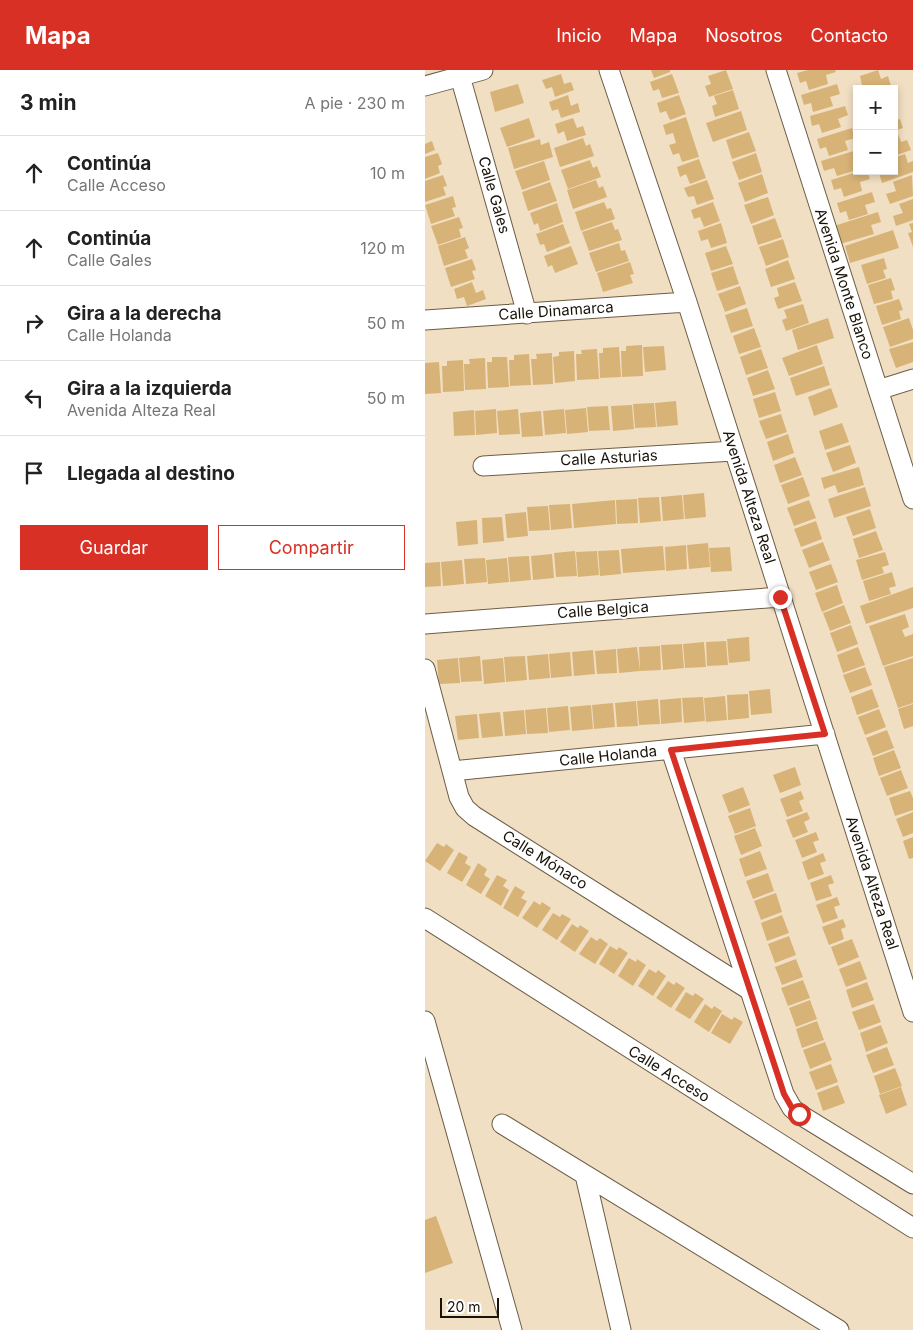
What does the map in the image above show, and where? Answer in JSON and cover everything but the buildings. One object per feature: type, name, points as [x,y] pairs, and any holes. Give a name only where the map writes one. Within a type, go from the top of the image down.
[{"type":"street","points":[[425,86],[483,70]]},
{"type":"street","name":"Avenida Alteza Real","points":[[609,70],[687,302],[913,1012]]},
{"type":"street","name":"Avenida Monte Blanco","points":[[776,70],[913,499]]},
{"type":"street","name":"Calle Gales","points":[[460,76],[527,314]]},
{"type":"street","name":"Calle Dinamarca","points":[[425,320],[687,302]]},
{"type":"street","points":[[878,390],[913,379]]},
{"type":"street","name":"Calle Asturias","points":[[483,466],[734,450]]},
{"type":"street","name":"Calle Belgica","points":[[425,624],[780,597]]},
{"type":"street","name":"Calle Mónaco","points":[[425,668],[459,797],[465,808],[474,816],[749,989]]},
{"type":"street","name":"Calle Holanda","points":[[452,771],[825,734]]},
{"type":"street","points":[[671,750],[784,1094],[792,1108],[799,1114],[913,1184]]},
{"type":"street","name":"Calle Acceso","points":[[425,918],[913,1228]]},
{"type":"street","points":[[425,1021],[512,1330]]},
{"type":"street","points":[[502,1124],[839,1330]]},
{"type":"street","points":[[585,1175],[621,1330]]},
{"type":"route","points":[[780,597],[825,734],[671,750],[784,1094],[792,1108],[799,1114]]}]
